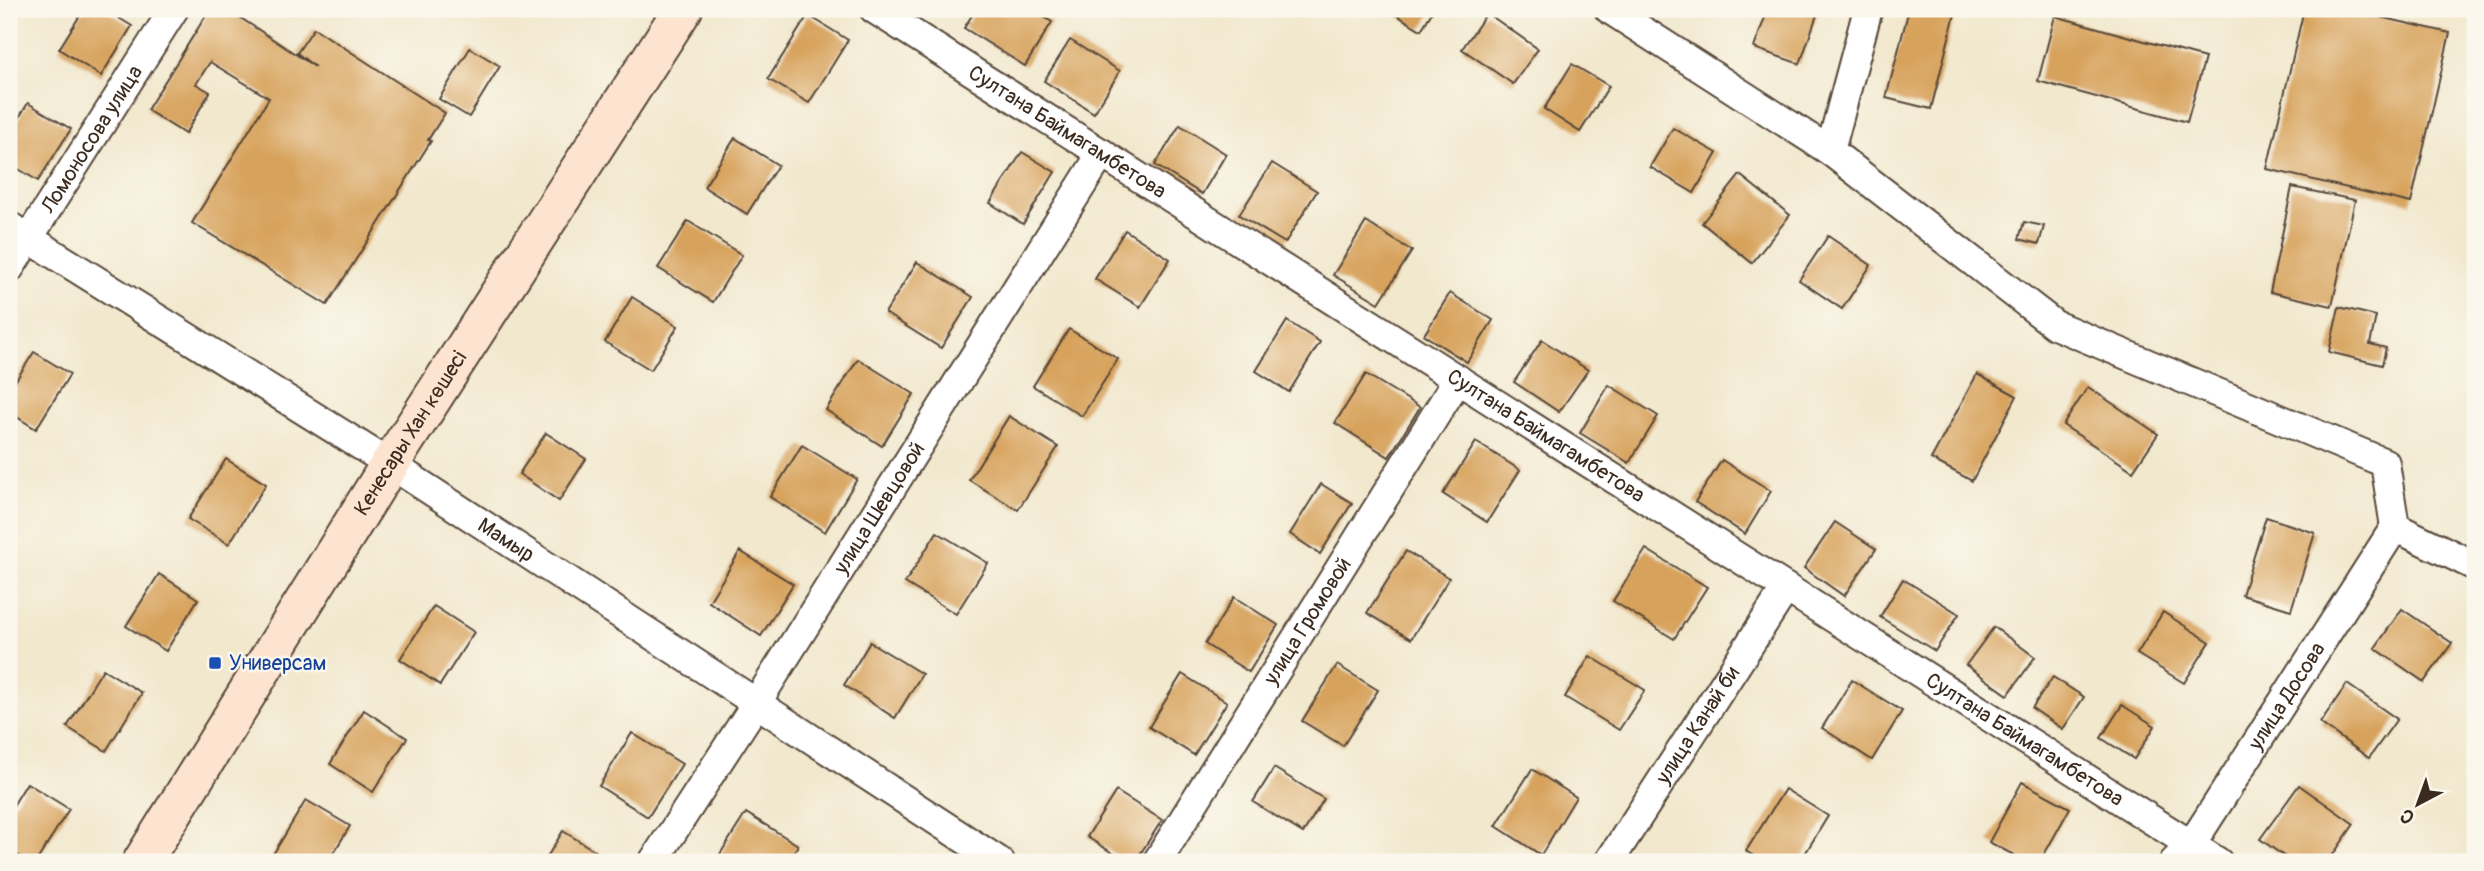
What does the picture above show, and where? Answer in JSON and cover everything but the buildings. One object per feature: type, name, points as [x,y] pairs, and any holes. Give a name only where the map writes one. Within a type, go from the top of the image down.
[{"type":"main road","name":"Кенесары Хан көшесі","points":[[142,862],[390,464],[683,9]]},
{"type":"street","name":"Ломоносова улица","points":[[9,269],[18,232],[174,9]]},
{"type":"street","name":"Султана Баймагамбетова","points":[[874,9],[1786,588],[2182,854],[2218,862]]},
{"type":"street","points":[[1609,9],[1830,151],[2055,325],[2385,463],[2395,527],[2475,566]]},
{"type":"street","points":[[1830,151],[1868,9]]},
{"type":"street","name":"улица Шевцовой","points":[[653,862],[757,702],[1102,153]]},
{"type":"street","name":"Мамыр","points":[[18,232],[390,464],[1000,862]]},
{"type":"street","name":"улица Громовой","points":[[1157,862],[1458,379]]},
{"type":"street","name":"улица Досова","points":[[2182,854],[2395,527]]},
{"type":"street","name":"улица Канай би","points":[[1609,862],[1786,588]]},
{"type":"place","name":"Универсам","points":[[215,663]]}]
